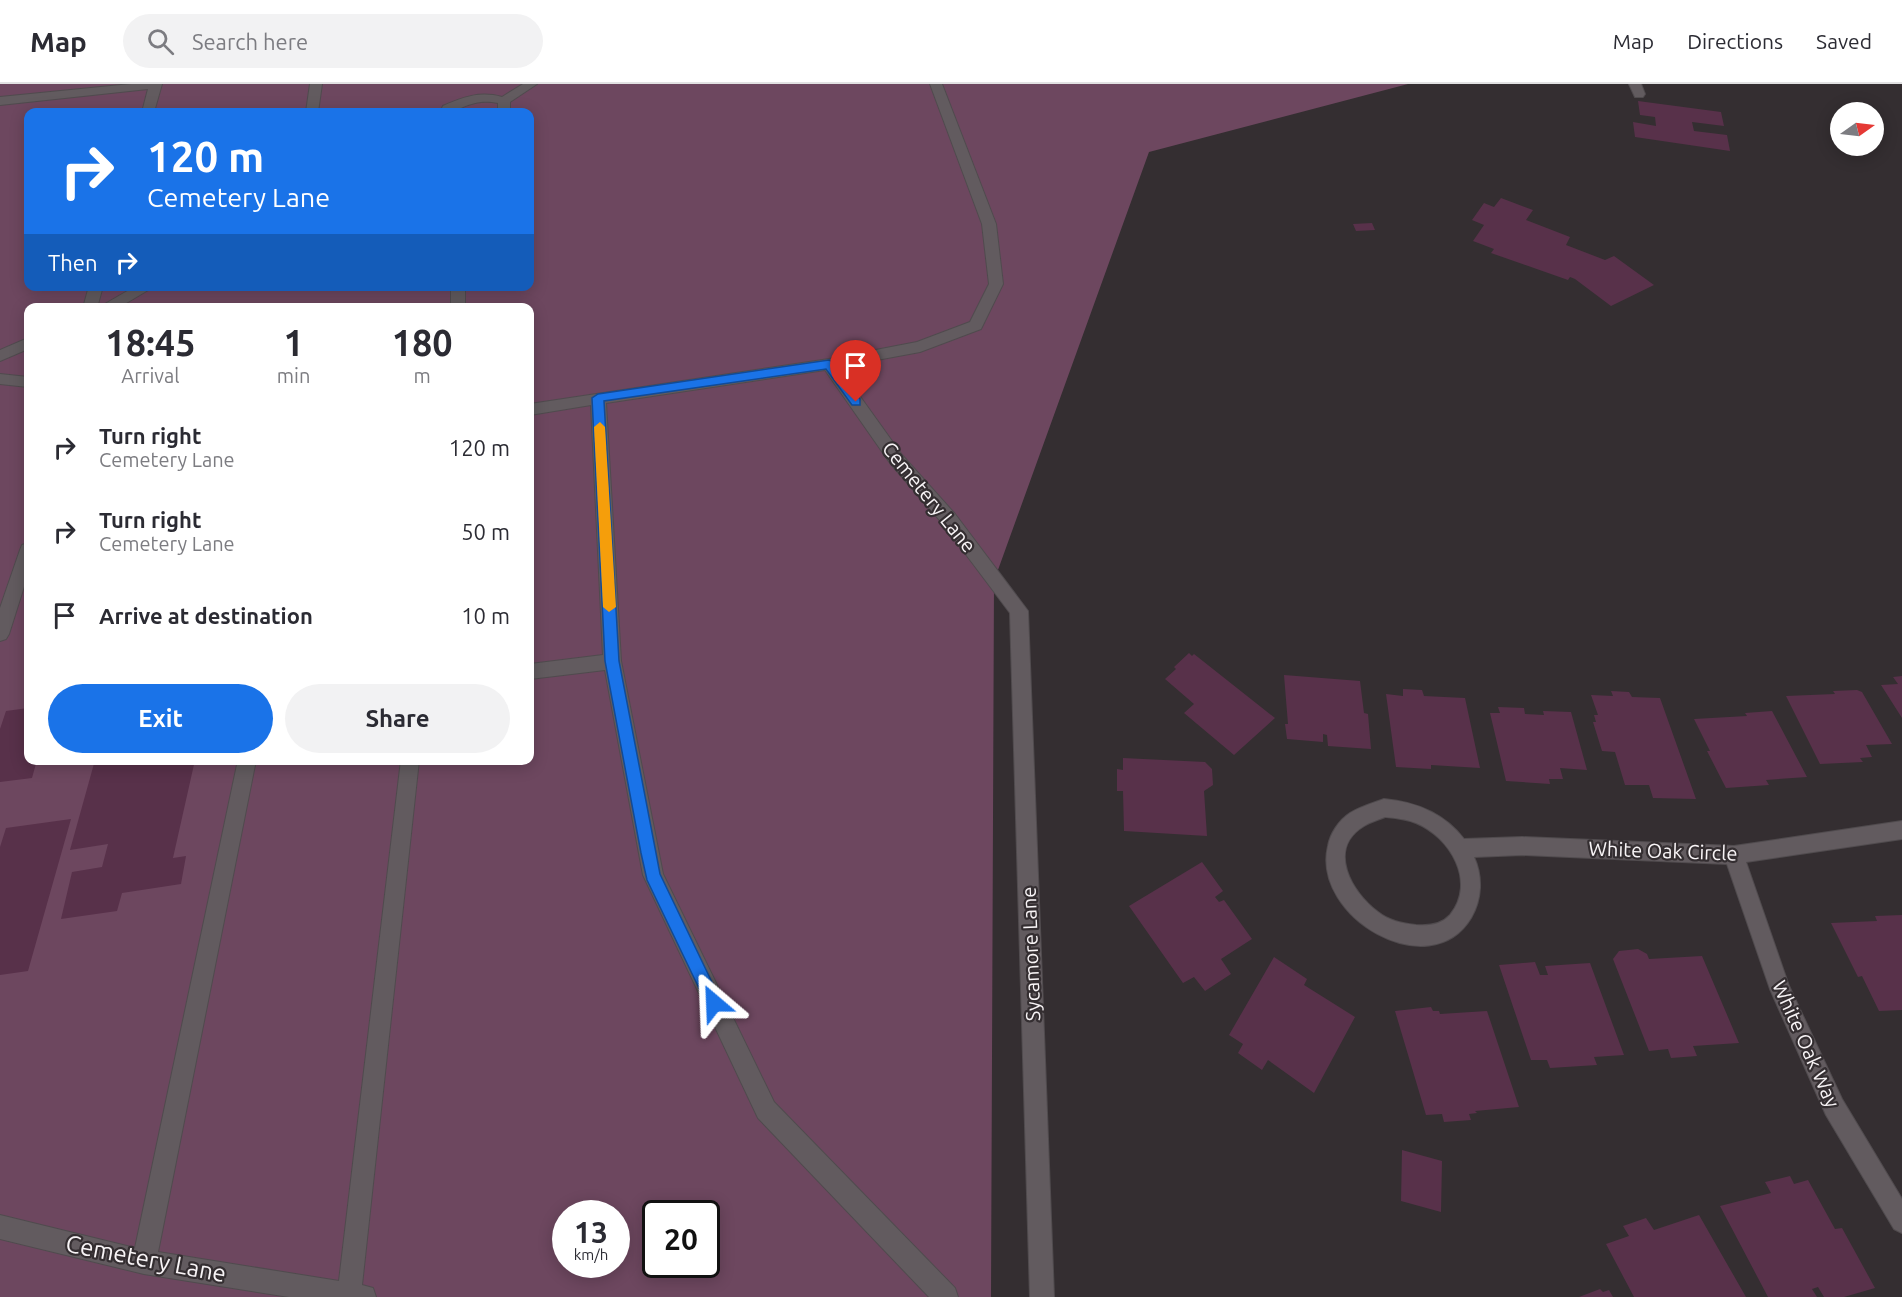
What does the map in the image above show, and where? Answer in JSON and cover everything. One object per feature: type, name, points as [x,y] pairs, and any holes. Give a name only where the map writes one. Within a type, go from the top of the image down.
[{"type":"street","points":[[0,101],[156,84],[149,108]]},
{"type":"street","points":[[313,108],[316,84]]},
{"type":"street","points":[[464,84],[464,100]]},
{"type":"street","points":[[449,108],[464,100],[486,96],[504,107],[531,84]]},
{"type":"street","points":[[534,407],[829,364],[920,347],[976,325],[996,284],[989,224],[936,84]]},
{"type":"street","points":[[115,303],[138,291]]},
{"type":"street","points":[[0,356],[24,345]]},
{"type":"street","name":"Cemetery Lane","points":[[829,364],[896,459],[948,519],[1019,611]]},
{"type":"street","points":[[0,379],[24,382]]},
{"type":"street","points":[[598,398],[612,661],[653,874],[766,1110],[946,1297]]},
{"type":"street","points":[[0,634],[24,562]]},
{"type":"street","name":"Sycamore Lane","points":[[1019,611],[1042,1297]]},
{"type":"street","points":[[534,671],[612,661]]},
{"type":"street","points":[[144,1262],[246,765]]},
{"type":"street","points":[[356,1296],[409,765]]},
{"type":"street","points":[[1384,808],[1405,810],[1426,817],[1444,831],[1459,848],[1470,868],[1472,891],[1467,910],[1453,927],[1434,935],[1410,936],[1386,930],[1364,916],[1347,898],[1337,876],[1334,856],[1339,837],[1349,823],[1365,813],[1384,808]]},
{"type":"street","name":"White Oak Circle","points":[[1459,848],[1522,846],[1734,855],[1902,830]]},
{"type":"street","name":"White Oak Way","points":[[1734,855],[1780,989],[1834,1107],[1902,1221]]},
{"type":"street","name":"Cemetery Lane","points":[[0,1227],[144,1262],[356,1296]]},
{"type":"shaded area","points":[[0,84],[1408,84],[1149,152],[994,581],[991,1297],[0,1297]]},
{"type":"building","points":[[1638,101],[1721,112],[1724,126],[1692,122],[1694,131],[1727,135],[1730,151],[1635,137],[1633,122],[1656,126],[1655,117],[1640,115]]},
{"type":"building","points":[[1501,198],[1533,210],[1526,220],[1570,237],[1566,245],[1605,260],[1614,256],[1654,285],[1611,306],[1575,279],[1570,277],[1568,280],[1491,253],[1494,249],[1473,241],[1484,225],[1472,220],[1484,203],[1494,207]]},
{"type":"building","points":[[1372,223],[1375,230],[1356,231],[1353,224]]},
{"type":"building","points":[[1189,653],[1192,656],[1194,654],[1275,718],[1234,755],[1184,713],[1194,704],[1165,679]]},
{"type":"building","points":[[1284,675],[1360,681],[1364,713],[1368,714],[1371,749],[1328,746],[1327,735],[1323,734],[1323,742],[1287,739]]},
{"type":"building","points":[[1902,676],[1902,718],[1881,685],[1898,684],[1893,677]]},
{"type":"building","points":[[1403,689],[1422,690],[1424,696],[1465,698],[1480,768],[1431,765],[1431,769],[1396,767],[1386,694],[1403,696]]},
{"type":"building","points":[[1857,690],[1862,692],[1892,744],[1866,745],[1872,757],[1860,758],[1863,762],[1820,764],[1786,696],[1835,694],[1833,691]]},
{"type":"building","points":[[1611,691],[1629,692],[1632,697],[1660,698],[1696,799],[1653,798],[1649,785],[1625,785],[1615,752],[1602,751],[1593,722],[1596,722],[1594,715],[1598,715],[1591,695],[1613,696]]},
{"type":"building","points":[[1498,707],[1524,708],[1525,714],[1544,715],[1543,711],[1571,712],[1587,770],[1560,768],[1563,779],[1549,779],[1550,784],[1506,781],[1490,713],[1500,713]]},
{"type":"building","points":[[24,709],[24,765],[36,765],[32,778],[0,782],[0,729],[6,711]]},
{"type":"building","points":[[1772,711],[1807,777],[1766,780],[1769,785],[1726,788],[1694,719],[1747,716],[1745,713]]},
{"type":"building","points":[[1123,758],[1205,762],[1212,769],[1213,785],[1204,791],[1207,836],[1124,831],[1123,791],[1117,791],[1117,769],[1123,770]]},
{"type":"building","points":[[94,765],[194,765],[173,858],[186,856],[181,884],[122,893],[117,911],[61,919],[72,872],[102,867],[108,844],[70,850]]},
{"type":"building","points":[[71,819],[28,971],[0,975],[0,847],[6,828]]},
{"type":"building","points":[[1202,862],[1223,891],[1215,897],[1219,902],[1224,900],[1252,939],[1221,959],[1231,974],[1205,991],[1194,977],[1183,983],[1129,906]]},
{"type":"building","points":[[1902,915],[1902,1010],[1879,1011],[1862,976],[1858,977],[1831,923],[1877,921],[1875,916]]},
{"type":"building","points":[[1638,949],[1647,954],[1649,959],[1702,956],[1739,1043],[1693,1046],[1697,1056],[1671,1058],[1668,1049],[1649,1051],[1613,959],[1619,951]]},
{"type":"building","points":[[1274,957],[1307,979],[1304,985],[1355,1017],[1314,1093],[1268,1060],[1262,1070],[1238,1053],[1243,1044],[1229,1035]]},
{"type":"building","points":[[1535,962],[1540,975],[1548,975],[1545,966],[1590,963],[1624,1055],[1594,1057],[1597,1065],[1550,1068],[1547,1060],[1531,1060],[1499,965]]},
{"type":"building","points":[[1431,1007],[1433,1011],[1439,1011],[1440,1014],[1487,1011],[1519,1107],[1475,1111],[1477,1113],[1469,1114],[1471,1120],[1444,1122],[1442,1114],[1426,1115],[1395,1011]]},
{"type":"building","points":[[1402,1150],[1442,1161],[1441,1212],[1401,1201]]},
{"type":"building","points":[[1790,1176],[1794,1184],[1808,1180],[1835,1229],[1842,1228],[1875,1288],[1844,1297],[1824,1297],[1818,1287],[1812,1289],[1817,1297],[1768,1297],[1720,1206],[1771,1193],[1765,1182]]},
{"type":"building","points":[[1699,1215],[1746,1297],[1634,1297],[1606,1244],[1629,1236],[1623,1226],[1646,1218],[1654,1230]]},
{"type":"building","points":[[1600,1289],[1603,1292],[1609,1290],[1613,1297],[1579,1297]]},
{"type":"slow traffic","points":[[600,427],[609,607]]},
{"type":"route","points":[[714,1003],[653,874],[612,661],[598,398],[829,364],[856,402]]}]
